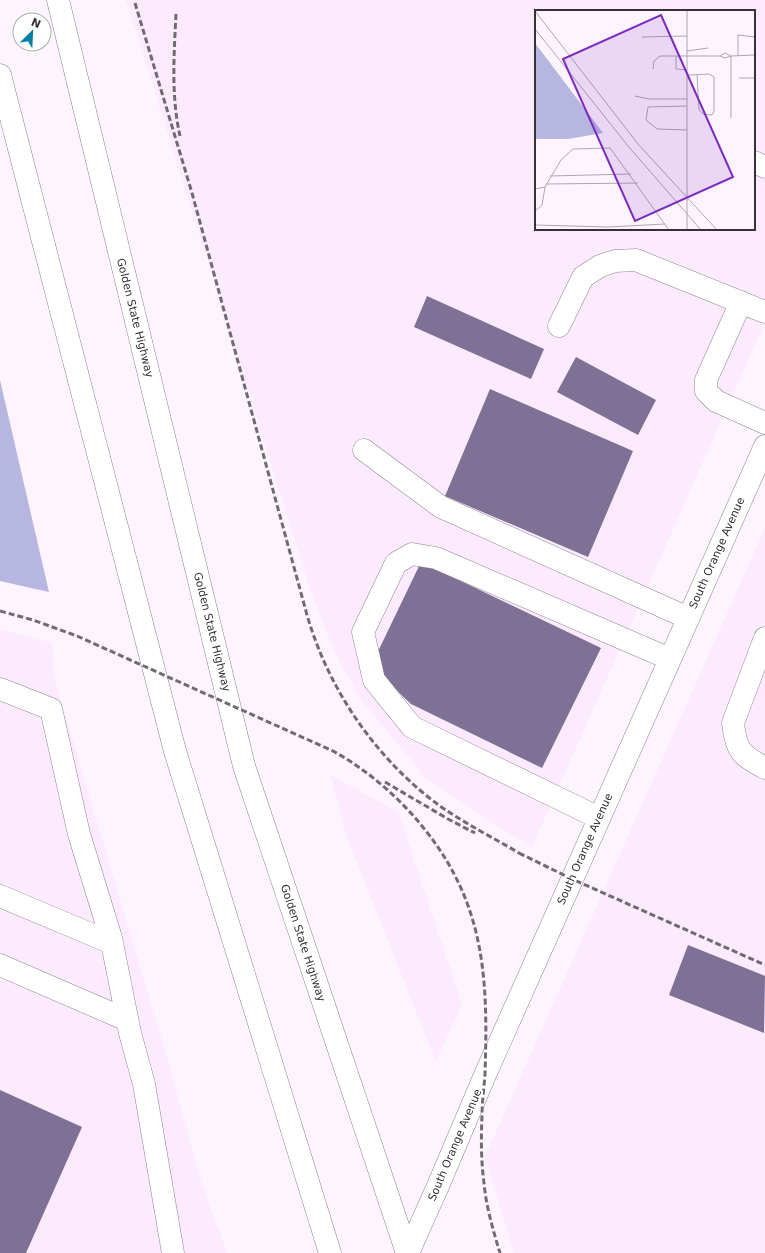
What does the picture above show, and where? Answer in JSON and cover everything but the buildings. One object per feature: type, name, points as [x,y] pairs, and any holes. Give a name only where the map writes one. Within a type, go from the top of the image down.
[{"type":"main road","name":"Golden State Highway","points":[[58,0],[244,766],[407,1253]]},
{"type":"main road","points":[[0,75],[175,751],[330,1253]]},
{"type":"main road","points":[[755,162],[765,167]]},
{"type":"main road","points":[[559,326],[583,277],[600,266],[615,261],[636,260],[765,312]]},
{"type":"main road","points":[[741,302],[706,380],[706,391],[716,401],[765,423]]},
{"type":"main road","points":[[364,450],[441,507],[688,618]]},
{"type":"main road","name":"South Orange Avenue","points":[[407,1253],[438,1186],[485,1075],[688,618],[762,458]]},
{"type":"main road","points":[[599,818],[412,727],[374,680],[363,632],[396,562],[412,554],[436,558],[670,659]]},
{"type":"main road","points":[[765,638],[733,724],[734,737],[739,750],[748,759],[765,768]]},
{"type":"main road","points":[[0,689],[51,709],[79,834],[112,943],[128,1020],[144,1084],[173,1253]]},
{"type":"main road","points":[[0,896],[112,943]]},
{"type":"main road","points":[[0,965],[128,1020]]},
{"type":"shaded area","points":[[126,0],[765,0],[765,322],[532,847],[487,820],[426,778],[362,701],[335,653],[311,592]]},
{"type":"shaded area","points":[[765,528],[765,1253],[514,1253],[485,1157]]},
{"type":"shaded area","points":[[0,629],[52,643],[55,680],[166,1054],[202,1184],[227,1253],[0,1253]]},
{"type":"shaded area","points":[[331,776],[398,811],[462,1004],[436,1062],[346,835]]},
{"type":"water","points":[[0,380],[49,592],[0,581]]},
{"type":"railway","points":[[135,3],[192,193],[307,615],[316,643],[328,670],[342,697],[358,722],[376,745],[417,788],[450,813],[524,856]]},
{"type":"railway","points":[[176,14],[174,91],[180,136]]},
{"type":"railway","points":[[0,611],[33,620],[77,636],[333,751],[359,767],[384,786],[426,831],[446,859],[461,888],[472,917],[479,946],[483,977],[486,1040],[481,1133],[482,1166],[488,1209],[500,1253]]},
{"type":"railway","points":[[385,782],[475,833]]},
{"type":"railway","points":[[519,853],[572,879],[765,965]]}]
